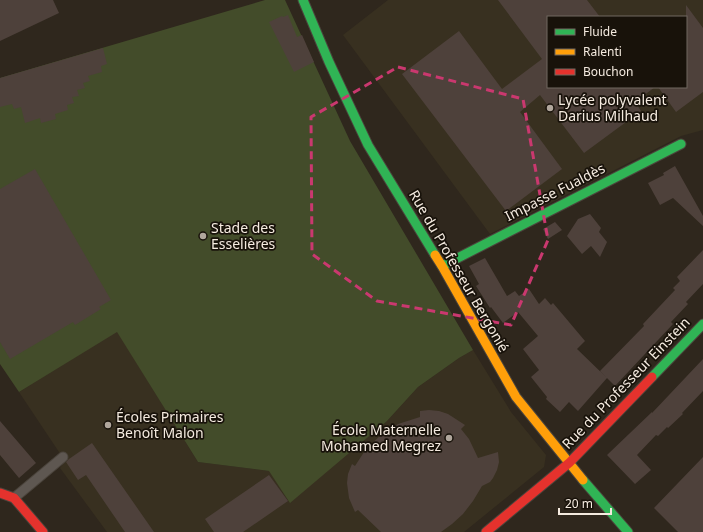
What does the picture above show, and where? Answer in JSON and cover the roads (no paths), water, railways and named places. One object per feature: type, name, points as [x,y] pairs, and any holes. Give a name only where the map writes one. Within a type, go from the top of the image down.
[{"type":"street","name":"Rue du Professeur Bergonié","points":[[303,0],[329,62],[368,145],[442,266],[516,397],[569,463],[628,532]]},
{"type":"street","name":"Impasse Fualdès","points":[[442,266],[681,144]]},
{"type":"street","name":"Rue du Professeur Einstein","points":[[486,532],[569,463],[703,324]]},
{"type":"street","points":[[0,493],[14,498],[43,532]]},
{"type":"lane","points":[[14,498],[63,458]]},
{"type":"place","name":"Lycée polyvalent Darius Milhaud","points":[[550,108]]},
{"type":"place","name":"Stade des Esselières","points":[[203,236]]},
{"type":"place","name":"Écoles Primaires Benoît Malon","points":[[108,425]]},
{"type":"place","name":"École Maternelle Mohamed Megrez","points":[[449,438]]}]
